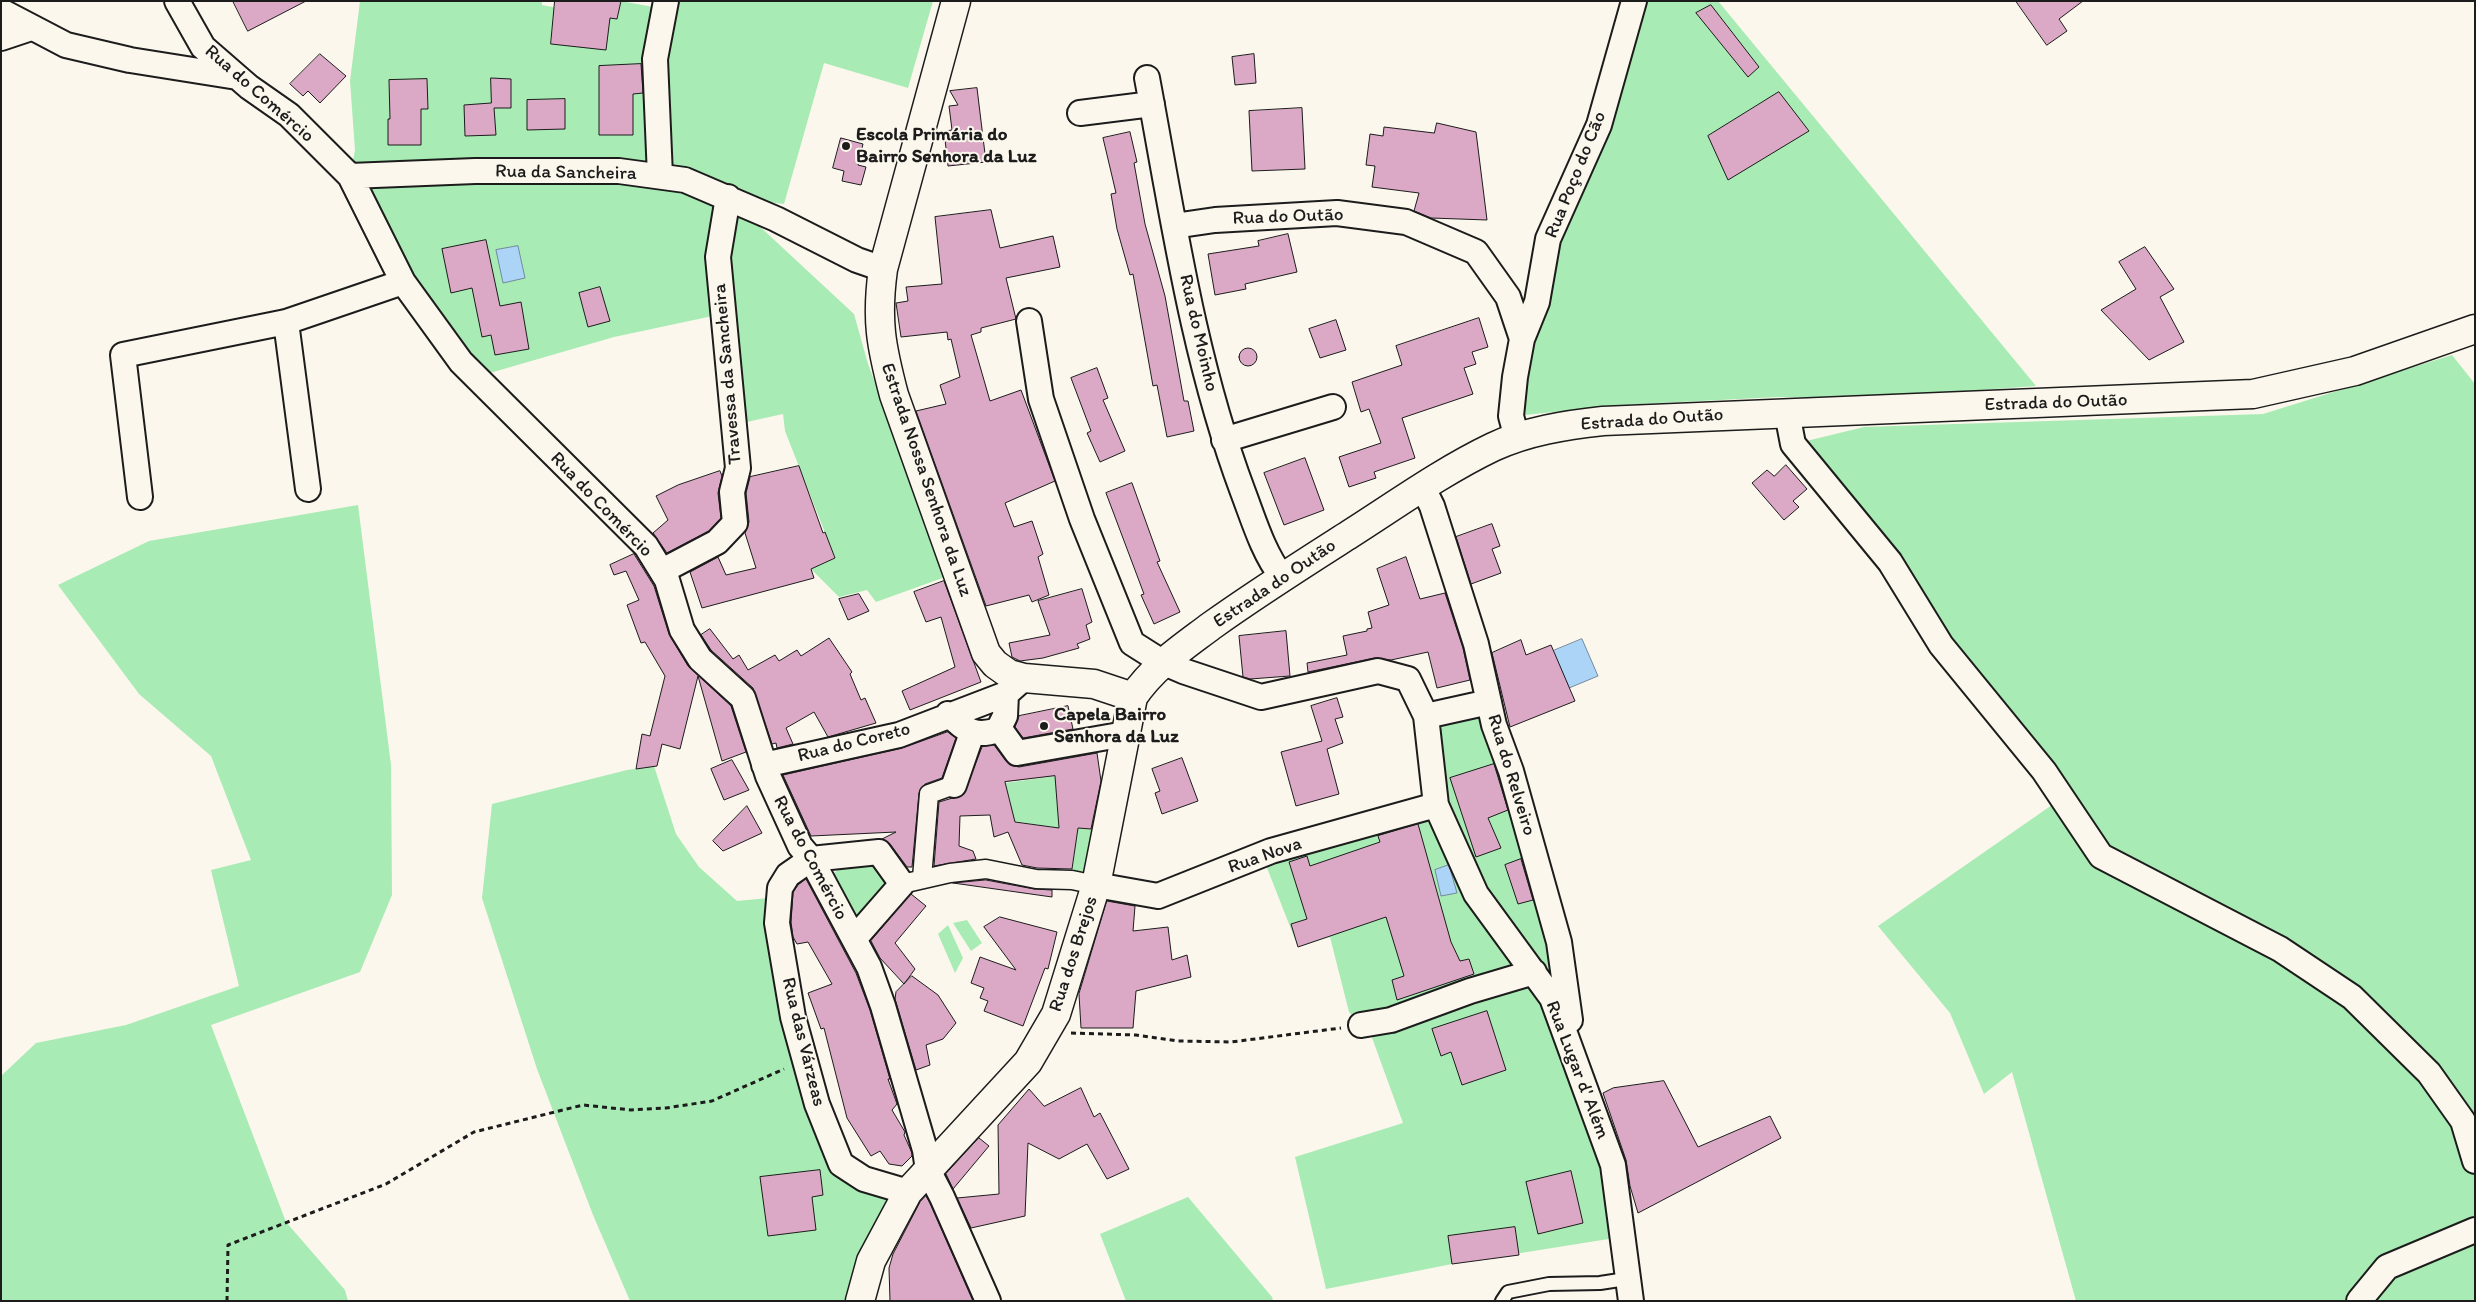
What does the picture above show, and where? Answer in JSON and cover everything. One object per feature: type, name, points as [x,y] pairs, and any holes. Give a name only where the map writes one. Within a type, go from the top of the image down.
[{"type":"street","name":"Rua do Comércio","points":[[177,1],[203,47],[237,77],[289,115],[350,176],[403,282],[461,362],[646,546],[667,580],[682,630],[700,659],[743,698],[764,765],[800,846],[811,859],[869,967],[883,1006],[925,1150],[928,1170],[988,1301]]},
{"type":"street","points":[[660,176],[655,59],[666,1]]},
{"type":"street","name":"Estrada Nossa Senhora da Luz","points":[[956,1],[883,269],[879,300],[879,329],[894,395],[986,653],[995,664],[1009,674],[1015,686]]},
{"type":"street","name":"Rua Poço do Cão","points":[[1517,438],[1511,416],[1522,339],[1537,302],[1548,240],[1598,125],[1634,1]]},
{"type":"street","points":[[1,11],[66,45],[130,60],[237,77]]},
{"type":"street","points":[[1,38],[31,28]]},
{"type":"street","name":"Rua do Moinho","points":[[1147,78],[1184,282],[1224,440],[1268,560],[1282,578]]},
{"type":"street","points":[[1080,113],[1152,104]]},
{"type":"street","name":"Rua da Sancheira","points":[[350,176],[475,171],[619,171],[685,180],[728,197],[857,260],[883,269]]},
{"type":"street","name":"Travessa da Sancheira","points":[[662,571],[717,542],[735,524],[732,492],[738,468],[718,257],[728,197]]},
{"type":"street","name":"Rua do Outão","points":[[1174,226],[1215,220],[1337,213],[1406,222],[1476,252],[1508,297],[1522,339]]},
{"type":"street","points":[[140,497],[123,354],[286,322],[403,282]]},
{"type":"street","name":"Rua Lugar d' Além","points":[[1029,321],[1041,399],[1082,519],[1132,642],[1162,662],[1261,697],[1378,671],[1408,679],[1426,716],[1436,805],[1476,894],[1552,998],[1613,1164],[1629,1290]]},
{"type":"street","points":[[286,322],[308,489]]},
{"type":"street","name":"Estrada do Outão","points":[[1133,697],[1145,679],[1162,662],[1282,578],[1423,488],[1494,447],[1517,438],[1573,425],[1603,421],[2253,394],[2355,371],[2475,329]]},
{"type":"street","points":[[1224,440],[1333,407]]},
{"type":"street","points":[[1787,412],[1793,444],[1890,562],[1941,645],[2044,771],[2101,856],[2280,949],[2352,997],[2429,1073],[2463,1121],[2475,1161]]},
{"type":"street","name":"Rua do Relveiro","points":[[1423,488],[1432,506],[1476,644],[1489,702],[1559,942],[1578,1068]]},
{"type":"street","points":[[948,714],[972,733],[986,735],[1000,728],[1015,686],[1094,684],[1133,697]]},
{"type":"street","name":"Rua do Coreto","points":[[764,765],[899,735],[1015,686]]},
{"type":"street","name":"Rua dos Brejos","points":[[860,1301],[871,1261],[908,1192],[1028,1062],[1056,1014],[1096,885],[1133,697]]},
{"type":"street","points":[[1426,716],[1489,702]]},
{"type":"street","points":[[1000,728],[1017,753],[1125,734]]},
{"type":"street","points":[[854,939],[912,881],[929,794],[954,785],[972,733]]},
{"type":"street","name":"Rua Nova","points":[[1096,885],[1158,896],[1272,851],[1436,805]]},
{"type":"street","points":[[811,859],[879,852],[912,881]]},
{"type":"street","name":"Rua das Várzeas","points":[[811,859],[788,875],[780,888],[777,923],[793,1018],[805,1063],[817,1104],[841,1164],[864,1179],[908,1192]]},
{"type":"street","points":[[912,881],[986,869],[1036,879],[1072,880],[1096,885]]},
{"type":"street","points":[[1361,1024],[1391,1020],[1470,991],[1534,972]]},
{"type":"street","points":[[2359,1301],[2387,1267],[2475,1230]]},
{"type":"lane","points":[[1502,1301],[1508,1292],[1549,1284],[1600,1283],[1629,1290]]},
{"type":"path","points":[[1046,1030],[1090,1035],[1136,1035],[1178,1041],[1231,1042],[1361,1024]]},
{"type":"path","points":[[227,1301],[228,1245],[386,1184],[474,1132],[583,1105],[632,1110],[666,1108],[712,1101],[780,1070],[805,1063]]},
{"type":"green space","points":[[360,1],[542,1],[542,5],[617,19],[621,1],[653,7],[654,1],[933,1],[908,88],[824,63],[784,204],[728,197],[854,314],[868,364],[948,576],[876,602],[867,590],[839,597],[811,569],[835,558],[785,431],[783,414],[733,425],[722,314],[614,337],[476,377],[350,176],[355,150],[350,81]],"holes":[[[553,24],[608,31],[551,44]],[[600,287],[610,321],[588,327],[579,293]]]},
{"type":"green space","points":[[1634,1],[1718,1],[2036,386],[1857,399],[1779,397],[1621,405],[1515,416],[1515,377]]},
{"type":"green space","points":[[2452,355],[2475,384],[2475,1301],[2076,1301],[2012,1072],[1984,1094],[1950,1013],[1878,926],[2062,798],[1790,445],[1864,427],[2263,414]]},
{"type":"green space","points":[[358,505],[391,765],[392,895],[360,972],[211,1025],[286,1222],[345,1290],[348,1301],[1,1301],[1,1076],[36,1043],[126,1025],[239,986],[211,870],[251,860],[211,756],[139,694],[58,585],[149,541]]},
{"type":"green space","points":[[1489,702],[1564,978],[1621,1237],[1452,1264],[1326,1289],[1295,1157],[1403,1123],[1371,1035],[1349,1012],[1330,937],[1298,947],[1262,855],[1436,805],[1426,716]]},
{"type":"green space","points":[[654,766],[676,834],[699,867],[737,901],[779,897],[777,923],[841,1164],[889,1197],[888,1209],[860,1301],[630,1301],[593,1215],[537,1069],[482,898],[492,804],[627,770]]},
{"type":"green space","points":[[1070,774],[1074,791],[1056,792],[1059,827],[1098,829],[1098,874],[1072,870],[1075,851],[1052,849],[1053,827],[1004,820],[1011,805],[1005,783]]},
{"type":"green space","points":[[874,860],[891,889],[861,918],[853,912],[833,874],[841,867]]},
{"type":"green space","points":[[967,920],[982,943],[971,951],[953,923]]},
{"type":"green space","points":[[948,925],[963,958],[955,973],[938,934]]},
{"type":"green space","points":[[1188,1197],[1272,1297],[1273,1301],[1126,1301],[1100,1234]]},
{"type":"water","points":[[518,246],[525,278],[503,283],[496,250]]},
{"type":"water","points":[[1582,639],[1598,676],[1569,688],[1553,651]]},
{"type":"water","points":[[1449,865],[1457,893],[1441,896],[1435,870]]},
{"type":"building","points":[[233,1],[306,1],[248,31]]},
{"type":"building","points":[[555,1],[621,1],[617,19],[610,18],[606,50],[551,44]]},
{"type":"building","points":[[2016,1],[2083,1],[2059,19],[2067,31],[2047,45]]},
{"type":"building","points":[[1711,5],[1759,67],[1748,77],[1696,13]]},
{"type":"building","points":[[320,54],[346,76],[320,103],[308,91],[303,96],[290,84]]},
{"type":"building","points":[[1254,54],[1256,83],[1235,85],[1232,57]]},
{"type":"building","points":[[641,64],[643,93],[633,94],[633,135],[599,135],[599,66]]},
{"type":"building","points":[[491,78],[511,79],[511,108],[494,108],[496,135],[465,136],[464,105],[491,103]]},
{"type":"building","points":[[427,79],[428,109],[421,109],[421,145],[388,145],[388,119],[390,119],[389,80]]},
{"type":"building","points":[[977,88],[986,162],[948,166],[944,131],[952,130],[949,106],[958,105],[950,91]]},
{"type":"building","points":[[1779,92],[1809,131],[1728,180],[1708,136]]},
{"type":"building","points":[[565,99],[565,129],[527,130],[527,100]]},
{"type":"building","points":[[1302,108],[1305,169],[1252,171],[1249,111]]},
{"type":"building","points":[[1437,123],[1476,132],[1487,220],[1431,218],[1414,211],[1419,193],[1372,187],[1375,166],[1366,165],[1370,134],[1383,136],[1384,127],[1434,133]]},
{"type":"building","points":[[1130,132],[1137,162],[1134,163],[1145,224],[1165,296],[1184,401],[1188,401],[1194,431],[1167,437],[1157,385],[1153,386],[1133,274],[1130,275],[1117,229],[1111,194],[1116,193],[1103,138]]},
{"type":"building","points":[[841,138],[863,144],[858,165],[866,167],[861,185],[842,181],[844,171],[833,168]]},
{"type":"building","points":[[991,210],[1000,248],[1053,236],[1060,267],[1006,278],[1016,319],[981,328],[981,332],[971,335],[990,401],[1021,390],[1055,481],[1005,503],[1014,527],[1032,521],[1043,554],[1038,557],[1049,595],[1032,602],[1029,595],[986,606],[916,411],[946,404],[940,385],[960,377],[951,339],[948,340],[947,332],[901,337],[896,303],[908,301],[906,287],[942,284],[935,217]]},
{"type":"building","points":[[1288,234],[1297,272],[1245,284],[1246,289],[1215,295],[1208,254],[1259,246],[1258,241]]},
{"type":"building","points":[[486,240],[500,306],[521,302],[529,349],[495,355],[491,335],[482,337],[472,288],[451,293],[442,249]]},
{"type":"building","points":[[2145,247],[2174,289],[2160,297],[2184,342],[2149,360],[2101,310],[2136,289],[2119,262]]},
{"type":"building","points":[[600,287],[610,321],[588,327],[579,293]]},
{"type":"building","points":[[1479,318],[1488,347],[1472,352],[1476,364],[1464,368],[1473,394],[1402,418],[1415,458],[1374,472],[1376,478],[1349,487],[1339,457],[1381,443],[1369,409],[1361,412],[1352,382],[1402,365],[1396,346]]},
{"type":"building","points":[[1336,320],[1346,350],[1320,358],[1309,329]]},
{"type":"building","points":[[1248,348],[1254,351],[1257,357],[1254,363],[1248,366],[1242,363],[1239,357],[1242,351]]},
{"type":"building","points":[[1097,368],[1108,398],[1103,400],[1125,451],[1100,462],[1087,433],[1091,431],[1071,378]]},
{"type":"building","points":[[1305,458],[1324,510],[1284,525],[1264,473]]},
{"type":"building","points":[[1786,465],[1807,489],[1793,501],[1799,507],[1784,520],[1752,483],[1767,470],[1774,476]]},
{"type":"building","points":[[799,466],[823,533],[825,532],[835,558],[811,569],[814,578],[702,608],[690,572],[718,557],[726,575],[756,568],[745,533],[749,522],[746,493],[750,477]]},
{"type":"building","points":[[720,471],[722,476],[718,493],[721,518],[709,531],[667,553],[653,533],[668,520],[656,496],[678,485]]},
{"type":"building","points":[[1132,483],[1160,561],[1157,562],[1180,612],[1154,624],[1141,595],[1144,594],[1106,493]]},
{"type":"building","points":[[1492,524],[1500,546],[1492,549],[1501,573],[1471,584],[1456,537]]},
{"type":"building","points":[[634,554],[654,586],[669,634],[688,666],[731,706],[746,752],[722,761],[698,676],[680,749],[662,744],[657,766],[636,769],[642,734],[650,736],[665,676],[645,642],[641,643],[627,605],[639,600],[626,571],[614,575],[610,565]]},
{"type":"building","points":[[1406,557],[1420,599],[1445,593],[1463,648],[1470,680],[1437,688],[1428,652],[1391,660],[1375,658],[1308,672],[1307,663],[1347,655],[1343,636],[1367,631],[1367,629],[1372,628],[1368,612],[1389,605],[1377,569]]},
{"type":"building","points":[[944,581],[981,682],[910,710],[902,691],[955,667],[941,617],[926,622],[914,592]]},
{"type":"building","points":[[1082,589],[1092,622],[1086,625],[1090,639],[1077,644],[1079,648],[1043,658],[1020,661],[1012,657],[1009,643],[1050,635],[1038,601]]},
{"type":"building","points":[[859,594],[869,611],[848,620],[839,599]]},
{"type":"building","points":[[710,629],[733,659],[739,655],[748,670],[775,655],[779,661],[797,650],[801,656],[829,638],[852,672],[850,674],[861,700],[865,698],[876,723],[828,737],[814,712],[786,728],[793,744],[777,748],[776,743],[772,744],[753,688],[711,650],[701,635]]},
{"type":"building","points":[[1286,631],[1290,676],[1250,679],[1243,677],[1239,636]]},
{"type":"building","points":[[1521,640],[1526,655],[1551,645],[1575,701],[1510,727],[1492,653]]},
{"type":"building","points":[[1337,698],[1343,717],[1335,719],[1343,743],[1327,749],[1339,794],[1296,806],[1281,752],[1322,741],[1311,706]]},
{"type":"building","name":"Capela Bairro Senhora da Luz","points":[[1068,706],[1073,729],[1023,738],[1015,727],[1019,716]]},
{"type":"building","points":[[948,732],[956,738],[942,778],[925,784],[919,793],[912,867],[907,867],[890,844],[882,839],[896,832],[811,836],[783,775],[902,748]]},
{"type":"building","points":[[994,745],[1006,761],[1011,765],[1019,767],[1097,753],[1101,781],[1091,829],[1078,828],[1072,869],[1037,868],[1022,865],[1008,832],[994,837],[990,815],[960,816],[959,846],[973,851],[976,859],[934,866],[939,802],[963,795],[982,747]],"holes":[[[1055,776],[1059,828],[1015,822],[1005,782]]]},
{"type":"building","points":[[1182,758],[1198,801],[1162,814],[1155,793],[1160,791],[1152,769]]},
{"type":"building","points":[[732,760],[749,790],[724,800],[711,769]]},
{"type":"building","points":[[1494,764],[1508,810],[1488,818],[1501,848],[1476,857],[1450,778]]},
{"type":"building","points":[[747,806],[762,833],[723,851],[713,841]]},
{"type":"building","points":[[1418,824],[1451,942],[1460,961],[1469,959],[1474,974],[1397,1000],[1392,980],[1404,976],[1386,917],[1298,947],[1291,924],[1307,919],[1289,862],[1307,856],[1310,866],[1380,842],[1378,836]]},
{"type":"building","points":[[1521,859],[1533,900],[1518,904],[1505,865]]},
{"type":"building","points":[[806,879],[856,973],[870,1010],[890,1079],[888,1079],[897,1104],[892,1110],[905,1132],[904,1135],[912,1153],[912,1156],[902,1166],[889,1164],[880,1151],[871,1156],[847,1118],[824,1028],[821,1029],[808,993],[832,984],[808,942],[797,944],[793,937],[791,922],[793,892]]},
{"type":"building","points":[[986,880],[1034,889],[1052,890],[1052,897],[953,883]]},
{"type":"building","points":[[911,894],[926,906],[895,943],[915,969],[904,984],[880,958],[871,941]]},
{"type":"building","points":[[1107,901],[1135,906],[1133,931],[1168,927],[1172,960],[1187,955],[1191,977],[1136,991],[1133,1028],[1081,1028],[1079,994]]},
{"type":"building","points":[[1000,917],[1057,932],[1048,969],[1045,968],[1023,1026],[984,1011],[988,1001],[980,998],[984,988],[971,983],[980,957],[1016,970],[984,927]]},
{"type":"building","points":[[912,976],[938,995],[956,1023],[943,1039],[926,1045],[930,1065],[916,1070],[895,999],[896,992]]},
{"type":"building","points":[[1487,1011],[1506,1070],[1462,1085],[1451,1052],[1441,1056],[1432,1029]]},
{"type":"building","points":[[1664,1081],[1698,1147],[1770,1116],[1781,1138],[1638,1213],[1630,1186],[1626,1160],[1603,1093],[1613,1088]]},
{"type":"building","points":[[1081,1088],[1094,1117],[1100,1113],[1129,1169],[1107,1179],[1087,1144],[1059,1159],[1028,1143],[1025,1216],[971,1228],[957,1198],[999,1194],[998,1125],[1029,1089],[1044,1106]]},
{"type":"building","points":[[979,1138],[989,1146],[953,1189],[946,1174]]},
{"type":"building","points":[[820,1170],[823,1195],[812,1197],[816,1230],[768,1236],[760,1177]]},
{"type":"building","points":[[1571,1171],[1583,1223],[1538,1234],[1526,1182]]},
{"type":"building","points":[[926,1196],[973,1301],[890,1301],[889,1268],[893,1254],[920,1202]]},
{"type":"building","points":[[1515,1227],[1519,1255],[1452,1264],[1448,1236]]},
{"type":"place","name":"Escola Primária do Bairro Senhora da Luz","points":[[846,146]]},
{"type":"place","name":"Capela Bairro Senhora da Luz","points":[[1044,726]]}]
